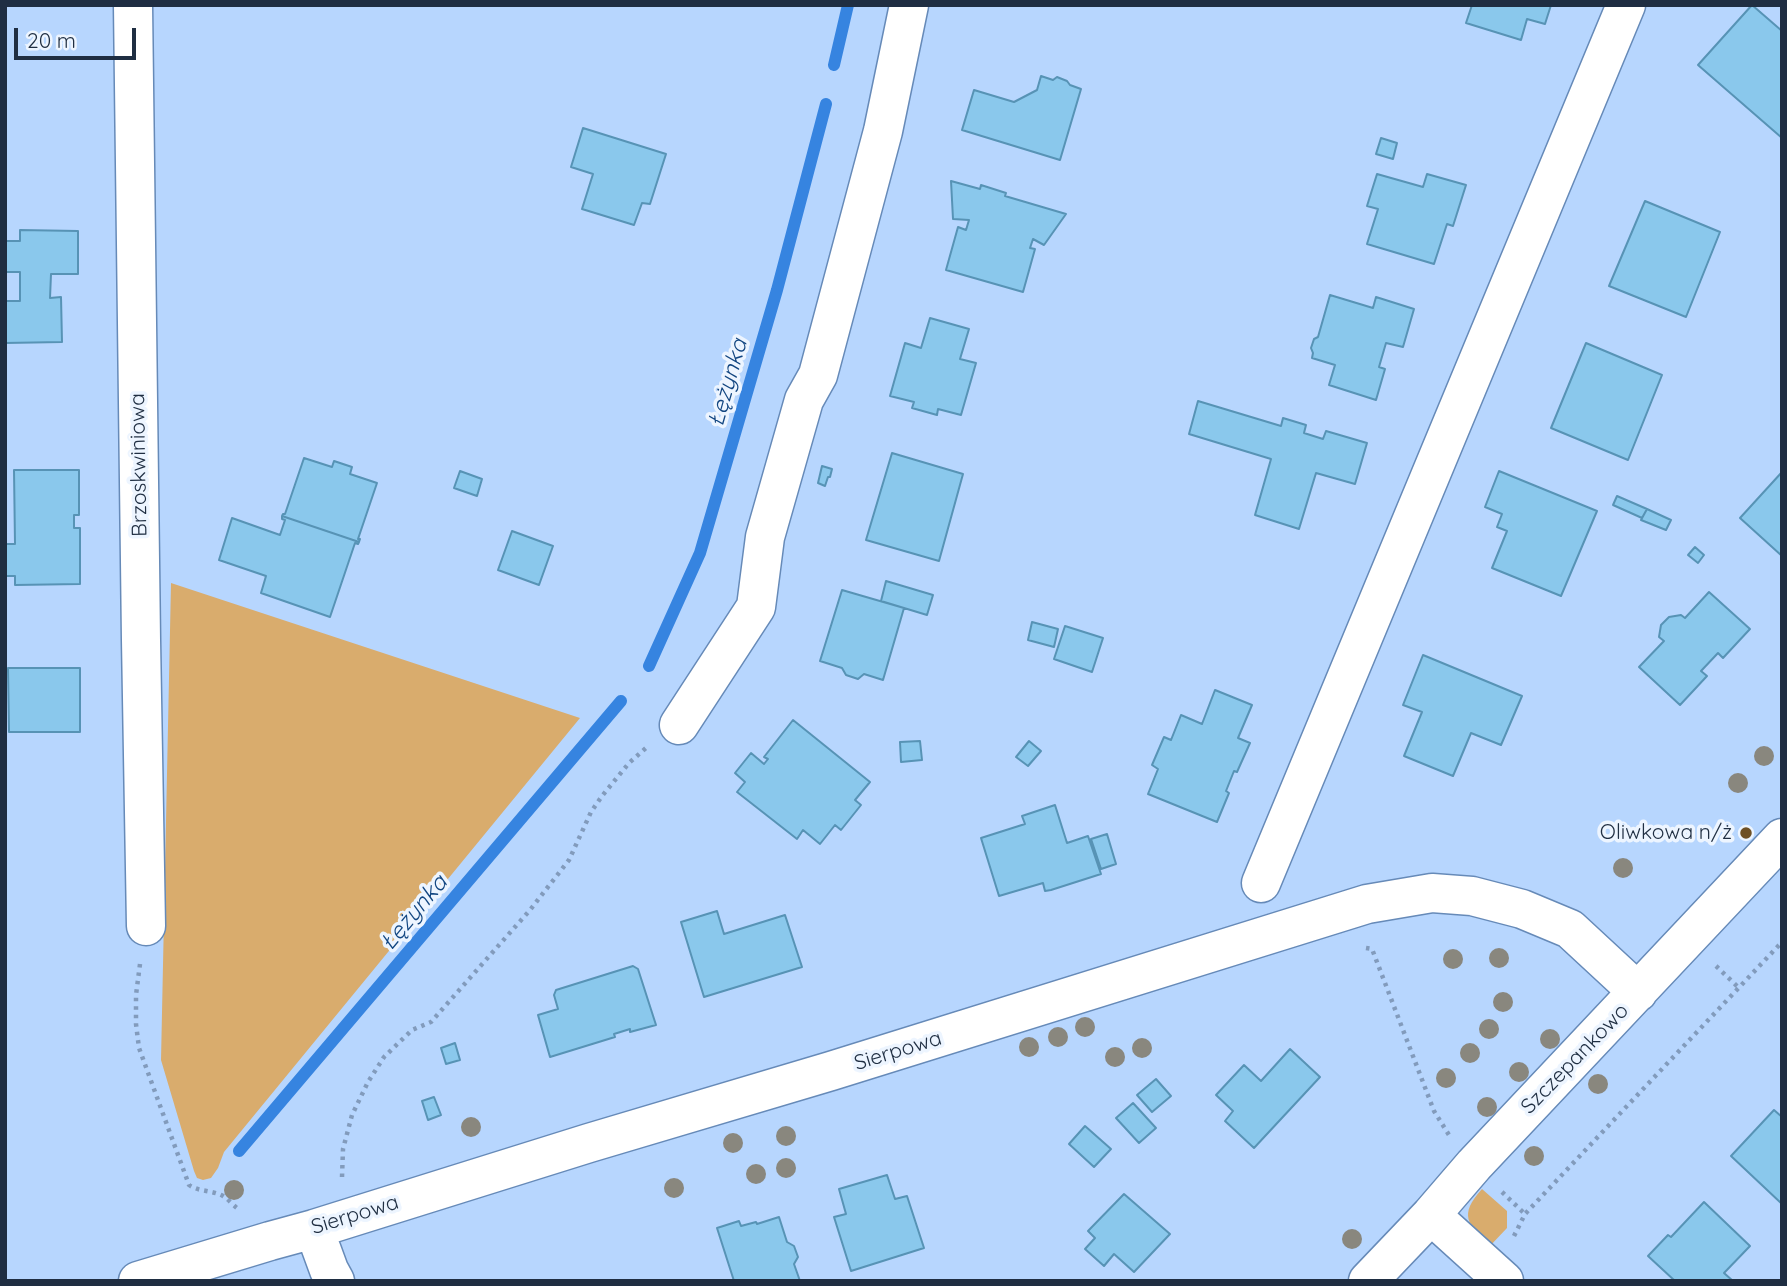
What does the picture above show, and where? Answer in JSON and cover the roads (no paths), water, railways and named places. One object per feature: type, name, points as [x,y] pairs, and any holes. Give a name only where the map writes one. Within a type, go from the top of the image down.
[{"type":"street","name":"Brzoskwiniowa","points":[[133,5],[146,926]]},
{"type":"street","points":[[679,725],[756,607],[765,537],[804,400],[818,375],[883,131],[909,5]]},
{"type":"street","points":[[1261,883],[1626,5]]},
{"type":"street","name":"Szczepankowo","points":[[1368,1281],[1782,838]]},
{"type":"street","name":"Sierpowa","points":[[138,1281],[870,1059],[1367,904],[1432,893],[1472,896],[1522,909],[1570,929],[1638,992]]},
{"type":"street","points":[[1431,1215],[1507,1264]]},
{"type":"street","points":[[327,1225],[329,1270],[335,1281]]},
{"type":"waterway","name":"Łężynka","points":[[834,65],[848,5]]},
{"type":"waterway","name":"Łężynka","points":[[649,666],[700,553],[777,290],[826,104]]},
{"type":"waterway","name":"Łężynka","points":[[239,1151],[621,701]]},
{"type":"place","name":"Oliwkowa n/ż","points":[[1746,833]]}]
